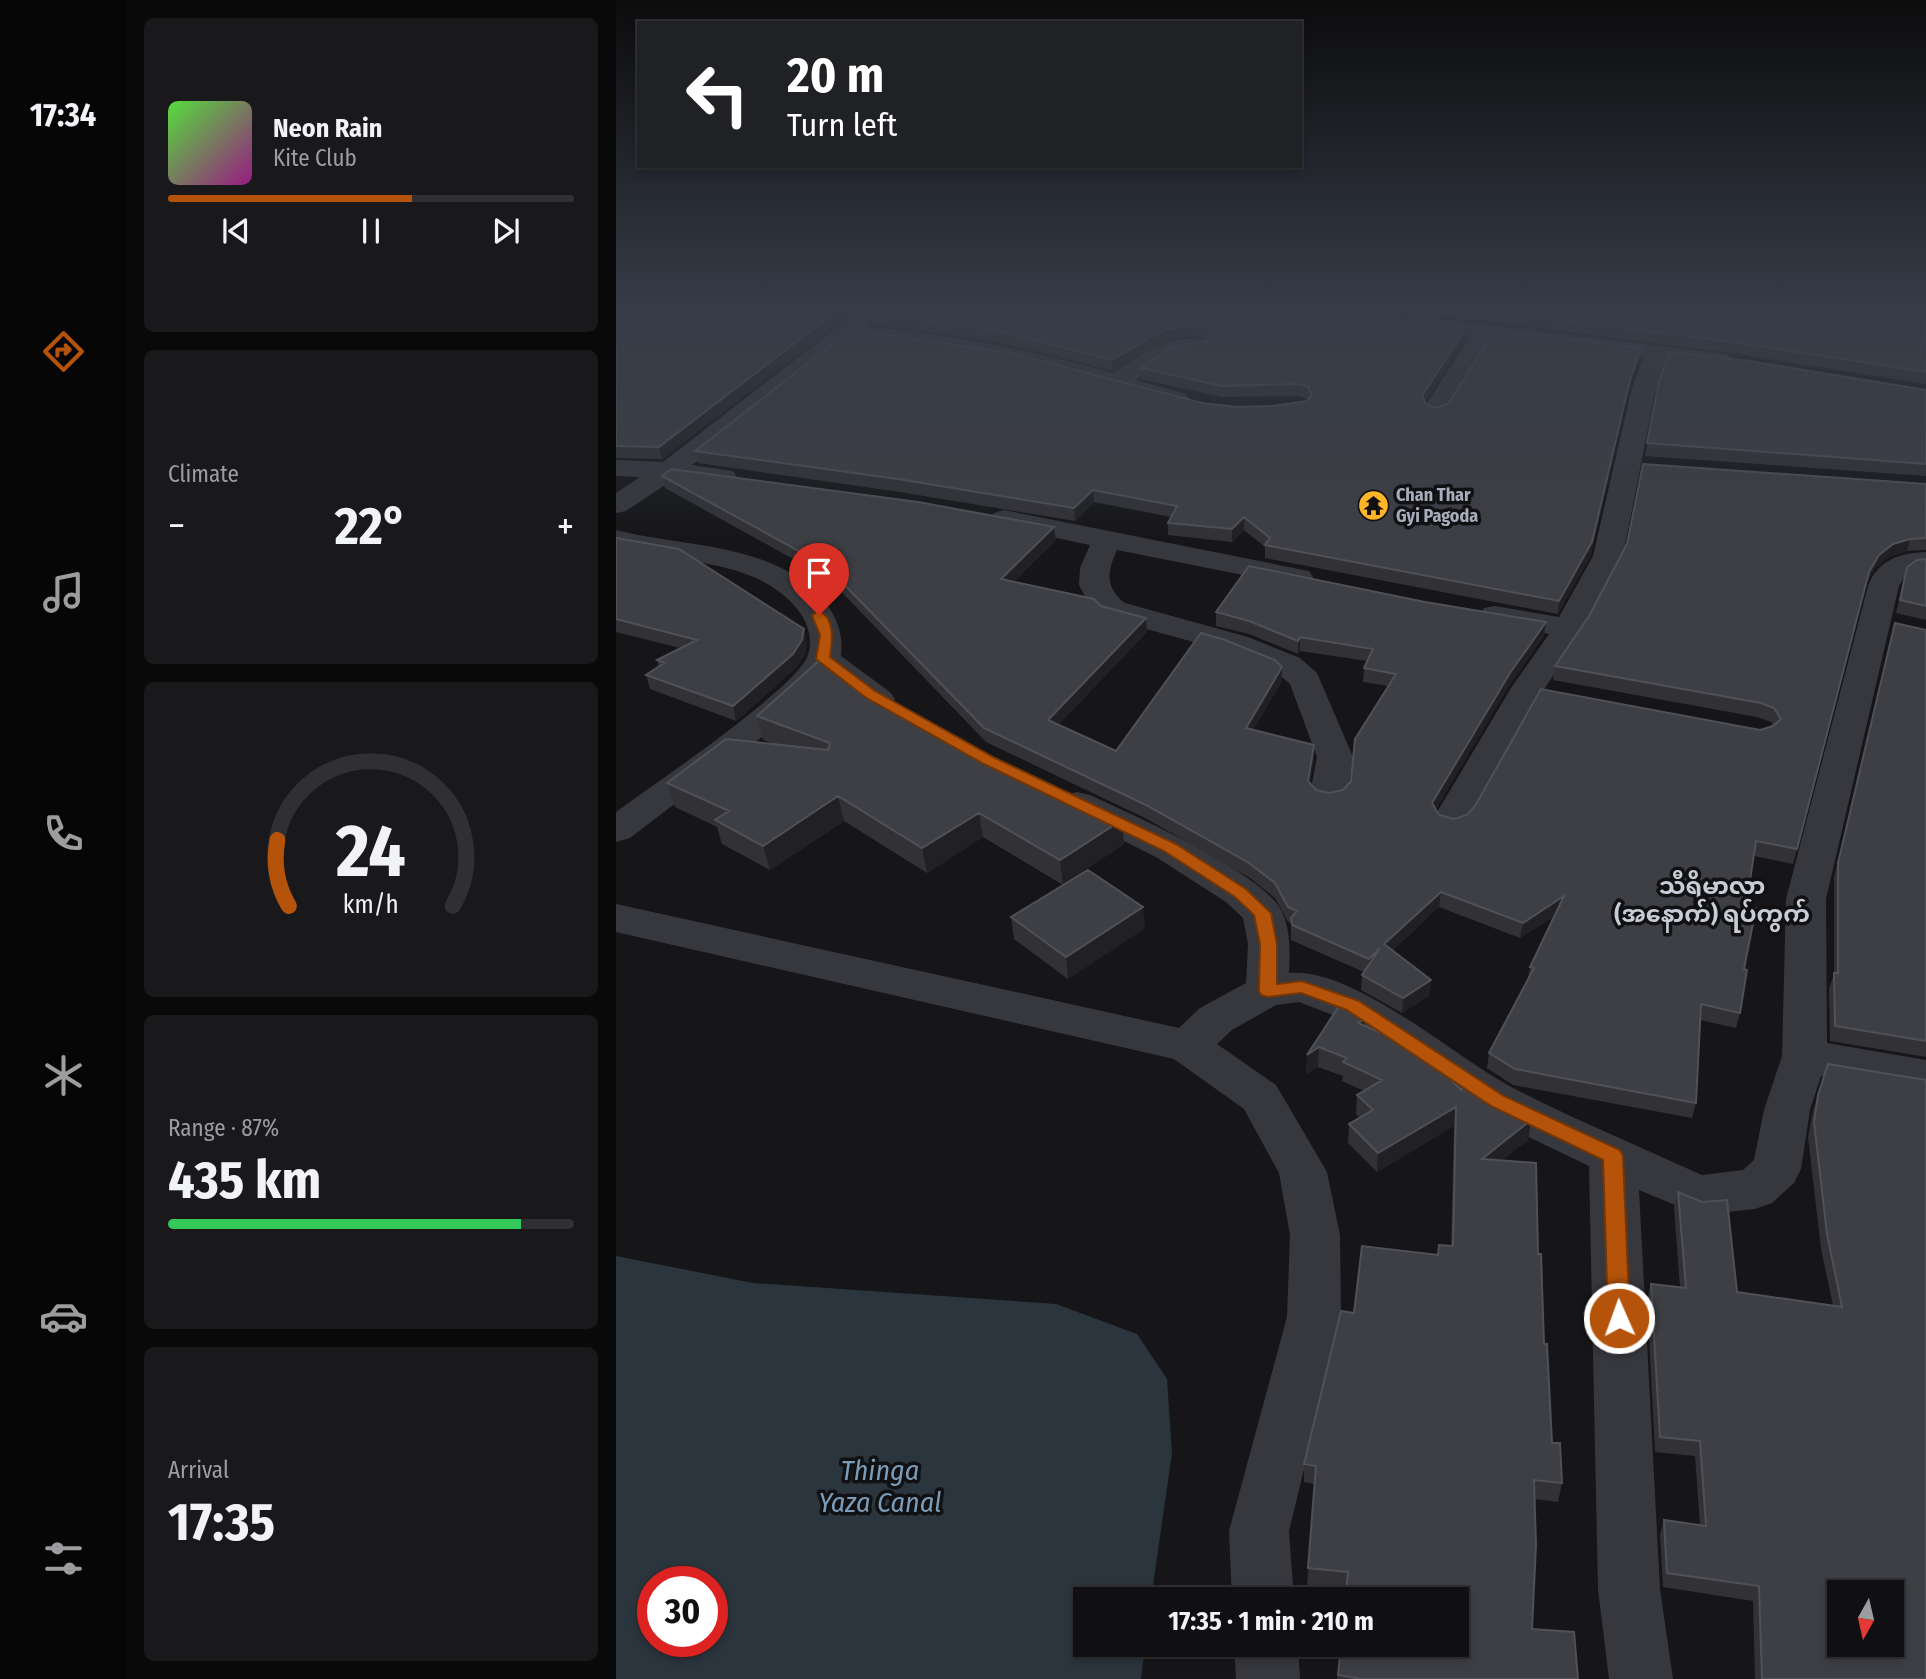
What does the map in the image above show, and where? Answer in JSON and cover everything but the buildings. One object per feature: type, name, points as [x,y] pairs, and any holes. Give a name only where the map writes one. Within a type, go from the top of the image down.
[{"type":"street","points":[[616,505],[669,470],[774,384]]},
{"type":"street","points":[[1128,384],[1198,403]]},
{"type":"street","points":[[1436,410],[1452,384]]},
{"type":"street","points":[[1452,819],[1528,688],[1569,628],[1608,556],[1642,466],[1643,392],[1646,384]]},
{"type":"street","points":[[616,468],[669,470],[754,481]]},
{"type":"street","points":[[974,513],[1319,582]]},
{"type":"street","points":[[1108,538],[1095,562],[1094,589],[1101,602],[1114,610],[1237,643],[1288,665],[1305,680],[1335,757],[1329,794]]},
{"type":"street","points":[[616,539],[761,569],[788,583],[819,615],[827,635],[823,659],[800,686],[757,724],[616,830]]},
{"type":"street","points":[[1186,1046],[1216,1019],[1268,991],[1302,987],[1353,1006],[1497,1101],[1699,1195],[1755,1189],[1777,1170],[1787,1110],[1805,1056],[1806,899],[1888,623],[1883,583],[1888,572],[1905,561],[1926,561]]},
{"type":"street","points":[[1464,610],[1569,628]]},
{"type":"street","points":[[823,659],[870,694],[905,714]]},
{"type":"street","points":[[1528,688],[1566,695]]},
{"type":"street","points":[[1049,790],[1170,848],[1241,893],[1262,913],[1269,944],[1268,991]]},
{"type":"street","points":[[616,918],[1186,1046],[1260,1097],[1303,1172],[1315,1235],[1314,1317],[1259,1531],[1262,1587]]},
{"type":"street","points":[[1805,1056],[1926,1077]]},
{"type":"street","points":[[1613,1156],[1629,1589],[1642,1679]]},
{"type":"street","points":[[1267,1657],[1268,1679]]},
{"type":"water","name":"Thinga Yaza Canal","points":[[616,1256],[753,1283],[1056,1304],[1137,1334],[1167,1379],[1172,1453],[1153,1587],[1073,1587],[1073,1657],[1144,1657],[1141,1679],[616,1679]]},
{"type":"place","name":"Chan Thar Gyi Pagoda","points":[[1373,505]]},
{"type":"district","name":"သီရိမာလာ (အနောက်) ရပ်ကွက်","points":[[1712,900]]},
{"type":"route","points":[[819,615],[827,635],[823,659],[870,694],[989,761],[1170,848],[1241,893],[1262,913],[1269,944],[1268,991],[1302,987],[1353,1006],[1497,1101],[1613,1156],[1619,1318]]}]
